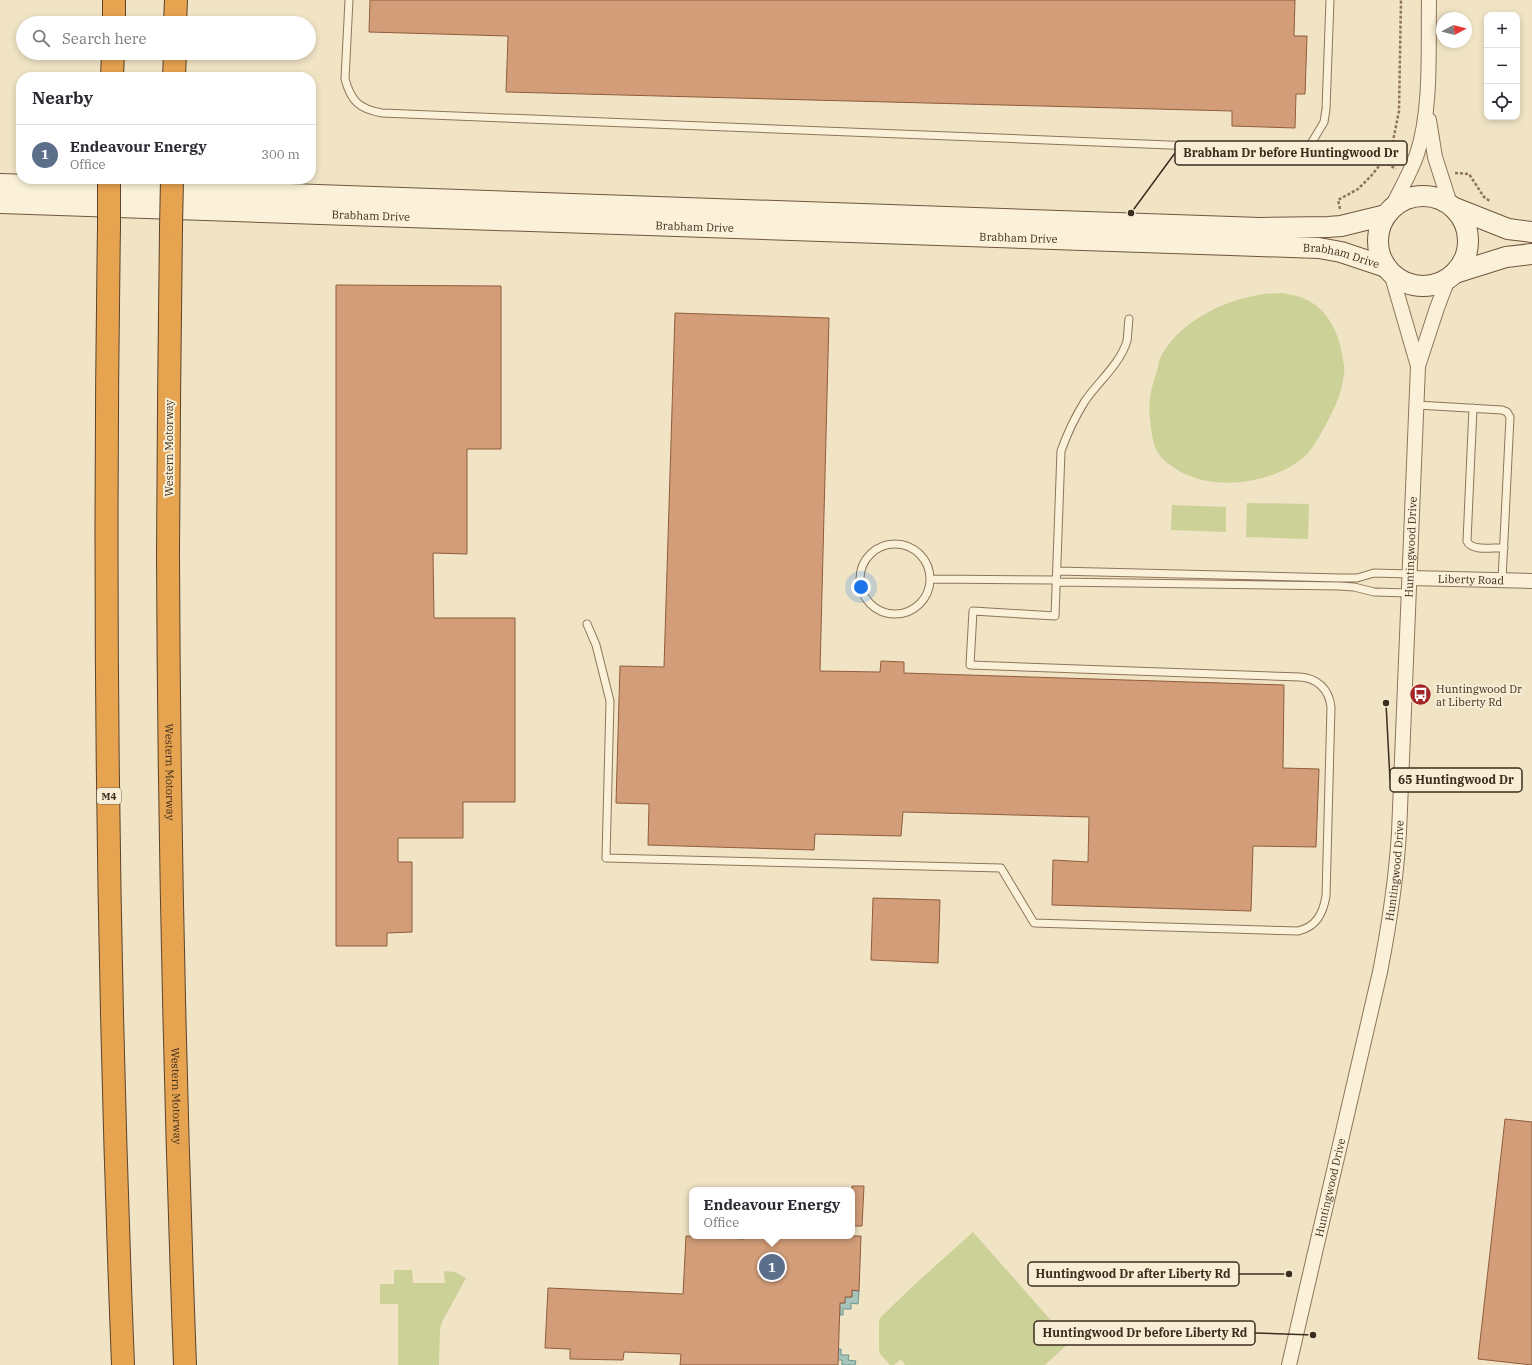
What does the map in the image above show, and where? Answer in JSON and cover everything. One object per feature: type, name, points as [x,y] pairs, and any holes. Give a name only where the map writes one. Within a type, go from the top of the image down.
[{"type":"highway","points":[[114,0],[114,16]]},
{"type":"highway","points":[[175,16],[176,0]]},
{"type":"highway","points":[[112,72],[113,60]]},
{"type":"highway","points":[[174,72],[175,60]]},
{"type":"highway","name":"M4","points":[[110,184],[106,591],[118,1248],[123,1365]]},
{"type":"highway","name":"Western Motorway","points":[[172,184],[168,543],[170,789],[175,1064],[185,1365]]},
{"type":"main road","name":"Brabham Drive","points":[[0,184],[1260,228],[1311,228],[1341,226],[1388,212]]},
{"type":"main road","points":[[1532,232],[1508,229],[1432,196],[1420,195],[1407,198],[1388,212],[1380,227],[1378,241],[1380,254],[1389,270],[1404,282],[1419,286],[1434,285],[1452,276],[1506,257],[1532,254]]},
{"type":"main road","name":"Brabham Drive","points":[[0,203],[1319,248],[1341,252],[1389,270]]},
{"type":"main road","points":[[1452,276],[1464,262],[1467,255],[1469,240],[1464,220],[1453,206]]},
{"type":"street","points":[[1429,0],[1427,103],[1431,140],[1435,156],[1453,206]]},
{"type":"street","points":[[1388,212],[1416,155],[1421,140],[1427,103]]},
{"type":"street","name":"Huntingwood Drive","points":[[1389,270],[1418,366]]},
{"type":"street","name":"Huntingwood Drive","points":[[1289,1365],[1380,972],[1391,915],[1397,866],[1410,593],[1418,366],[1437,308],[1452,276]]},
{"type":"street","name":"Liberty Road","points":[[1410,576],[1532,581]]},
{"type":"lane","points":[[349,0],[346,79],[348,90],[354,99],[368,110],[1218,147],[1245,157],[1275,158],[1295,156],[1304,151],[1312,142],[1324,122],[1326,109],[1330,0]]},
{"type":"lane","points":[[588,624],[596,645],[610,701],[606,858],[1001,868],[1034,923],[1298,931],[1311,927],[1320,917],[1326,896],[1331,707],[1330,700],[1324,688],[1313,680],[1300,677],[970,665],[973,611],[1055,616],[1061,451],[1070,428],[1085,402],[1112,368],[1122,352],[1128,335],[1129,319]]},
{"type":"lane","points":[[1417,405],[1502,410],[1507,412],[1510,418],[1502,580]]},
{"type":"lane","points":[[1473,408],[1467,541],[1474,547],[1504,548]]},
{"type":"lane","points":[[896,543],[907,545],[916,550],[924,558],[929,568],[930,579],[926,596],[921,603],[906,613],[898,614],[880,611],[867,600],[860,584],[862,566],[872,552],[879,547],[896,543]]},
{"type":"lane","points":[[1057,571],[1340,578],[1357,578],[1374,573],[1410,576]]},
{"type":"lane","points":[[930,579],[1339,586],[1354,587],[1374,592],[1410,593]]},
{"type":"path","points":[[1341,226],[1341,213],[1338,200],[1358,189],[1371,176],[1383,161],[1394,141],[1399,111],[1401,0]]},
{"type":"green space","points":[[1283,293],[1304,299],[1322,311],[1328,318],[1336,334],[1342,351],[1344,368],[1342,386],[1335,406],[1319,437],[1311,450],[1292,466],[1262,478],[1245,482],[1212,482],[1197,479],[1179,471],[1164,460],[1154,445],[1149,413],[1150,396],[1162,354],[1170,342],[1180,332],[1204,314],[1231,302],[1245,298],[1265,294]]},
{"type":"green space","points":[[1247,503],[1309,504],[1308,539],[1246,537]]},
{"type":"green space","points":[[1172,505],[1226,507],[1226,532],[1171,530]]},
{"type":"green space","points":[[973,1232],[1070,1342],[1045,1365],[905,1365],[901,1359],[894,1365],[890,1365],[880,1354],[879,1350],[879,1321],[881,1317]]},
{"type":"green space","points":[[394,1270],[412,1270],[413,1283],[445,1283],[444,1271],[455,1272],[466,1278],[442,1322],[440,1329],[439,1365],[398,1365],[398,1304],[380,1304],[380,1284],[394,1284]]},
{"type":"water","points":[[852,1290],[859,1291],[858,1304],[851,1303],[851,1309],[843,1309],[843,1315],[840,1315],[840,1307],[837,1307],[837,1303],[845,1303],[845,1297],[852,1297]]},
{"type":"water","points":[[838,1349],[841,1349],[841,1355],[849,1355],[848,1360],[856,1361],[855,1365],[842,1365],[842,1360],[835,1360]]},
{"type":"building","points":[[370,0],[1295,0],[1294,36],[1307,36],[1305,94],[1296,94],[1295,128],[1232,126],[1232,111],[506,92],[508,36],[369,32]]},
{"type":"building","points":[[336,285],[501,286],[501,449],[467,449],[467,554],[433,553],[434,618],[515,618],[515,802],[463,802],[463,838],[398,838],[398,862],[412,862],[412,932],[387,933],[387,946],[336,946]]},
{"type":"building","points":[[675,313],[829,318],[820,671],[880,672],[881,661],[904,662],[904,673],[1284,685],[1283,768],[1319,769],[1316,847],[1253,846],[1251,911],[1052,905],[1053,860],[1088,862],[1089,817],[903,812],[901,836],[815,834],[814,850],[648,845],[649,804],[616,803],[620,666],[664,667]]},
{"type":"building","points":[[873,898],[940,900],[938,963],[871,960]]},
{"type":"building","points":[[1505,1119],[1532,1122],[1532,1365],[1478,1359]]},
{"type":"building","points":[[864,1186],[862,1226],[855,1226],[855,1187],[852,1187]]},
{"type":"building","points":[[686,1236],[689,1236],[689,1239],[855,1239],[855,1236],[861,1236],[859,1291],[852,1290],[852,1297],[845,1297],[845,1303],[840,1303],[838,1365],[680,1365],[681,1354],[624,1352],[623,1360],[570,1359],[570,1349],[545,1348],[548,1288],[683,1294]]},
{"type":"place","name":"Brabham Dr before Huntingwood Dr","points":[[1131,213]]},
{"type":"place","name":"Huntingwood Dr at Liberty Rd","points":[[1420,695]]},
{"type":"place","name":"65 Huntingwood Dr","points":[[1386,703]]},
{"type":"place","name":"Endeavour Energy","points":[[772,1267]]},
{"type":"place","name":"Huntingwood Dr after Liberty Rd","points":[[1289,1274]]},
{"type":"place","name":"Huntingwood Dr before Liberty Rd","points":[[1313,1335]]}]
